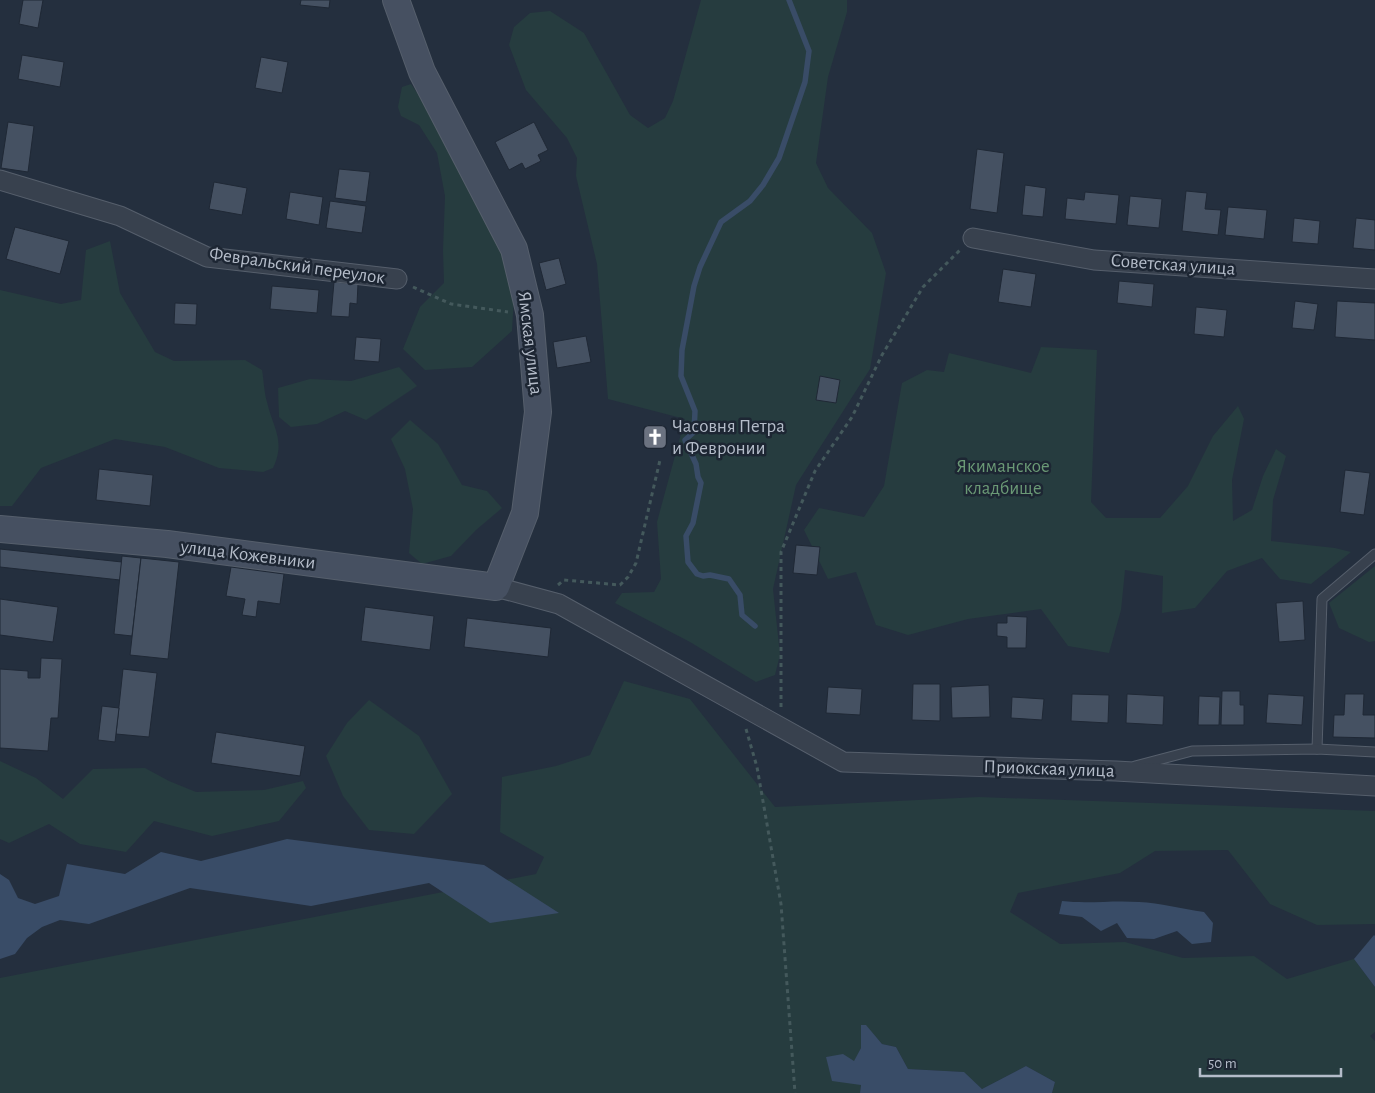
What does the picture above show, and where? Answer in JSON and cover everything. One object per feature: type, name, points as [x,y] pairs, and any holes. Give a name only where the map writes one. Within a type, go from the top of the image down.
[{"type":"street","name":"Ямская улица","points":[[396,0],[422,72],[514,249],[530,315],[538,412],[525,513],[496,587]]},
{"type":"street","name":"Февральский переулок","points":[[0,180],[120,216],[207,257],[397,279]]},
{"type":"street","name":"Советская улица","points":[[973,238],[1094,260],[1375,279]]},
{"type":"street","name":"улица Кожевники","points":[[0,529],[175,545],[496,587]]},
{"type":"street","name":"Приокская улица","points":[[496,587],[559,604],[843,762],[1116,771],[1375,786]]},
{"type":"lane","points":[[1317,748],[1322,599],[1375,554]]},
{"type":"lane","points":[[1116,771],[1192,752],[1317,748],[1375,752]]},
{"type":"path","points":[[780,727],[780,552],[815,471],[852,417],[882,355],[923,287],[973,238]]},
{"type":"path","points":[[397,279],[451,304],[530,315]]},
{"type":"path","points":[[537,598],[564,580],[620,584],[628,578],[636,563],[660,460]]},
{"type":"path","points":[[739,704],[757,767],[781,904],[796,1093]]},
{"type":"green space","points":[[701,0],[847,0],[847,12],[828,77],[816,163],[828,188],[872,233],[886,273],[870,369],[796,485],[773,589],[780,655],[775,675],[756,682],[690,642],[615,603],[622,593],[654,592],[661,579],[657,522],[685,419],[608,399],[597,264],[576,176],[577,158],[567,138],[526,90],[509,45],[514,27],[530,13],[550,11],[584,33],[630,115],[648,128],[665,118],[673,101]]},
{"type":"green space","points":[[411,84],[437,122],[502,250],[514,296],[512,331],[472,367],[425,370],[403,349],[420,307],[444,283],[445,196],[437,153],[419,125],[401,116],[398,107],[402,87]]},
{"type":"green space","points":[[110,241],[120,293],[155,352],[174,361],[245,360],[262,370],[266,398],[278,442],[277,458],[273,468],[263,472],[219,468],[165,447],[115,439],[41,468],[12,506],[0,506],[0,290],[61,304],[81,300],[86,250]]},
{"type":"green space","name":"Якиманское кладбище","points":[[1041,347],[1097,350],[1091,502],[1106,518],[1160,518],[1188,486],[1213,436],[1238,406],[1244,419],[1232,480],[1233,521],[1252,510],[1263,476],[1276,449],[1286,456],[1273,500],[1271,541],[1335,548],[1351,552],[1311,584],[1280,579],[1262,558],[1227,571],[1195,608],[1162,613],[1163,576],[1125,570],[1121,610],[1109,653],[1068,646],[1041,609],[968,619],[908,635],[876,625],[856,572],[828,579],[804,530],[819,508],[864,517],[884,486],[902,383],[927,370],[944,372],[949,353],[1031,373]]},
{"type":"green space","points":[[399,367],[417,386],[366,420],[345,411],[317,424],[291,427],[279,417],[278,388],[310,379],[351,381]]},
{"type":"green space","points":[[410,420],[438,444],[462,485],[487,491],[502,508],[476,530],[451,556],[422,564],[409,553],[413,509],[405,469],[391,439]]},
{"type":"green space","points":[[1375,566],[1375,641],[1369,642],[1339,628],[1329,603]]},
{"type":"green space","points":[[624,681],[690,699],[775,807],[979,797],[1375,811],[1375,924],[1317,925],[1270,904],[1228,850],[1155,851],[1120,873],[1018,893],[1010,912],[1060,944],[1125,942],[1183,958],[1254,956],[1287,979],[1354,959],[1375,987],[1375,1032],[1370,1036],[1375,1041],[1375,1093],[1052,1093],[1055,1082],[1026,1066],[982,1089],[963,1072],[908,1069],[896,1047],[882,1044],[866,1026],[861,1025],[861,1048],[854,1062],[843,1055],[826,1057],[861,1085],[860,1093],[0,1093],[0,978],[536,874],[544,857],[500,832],[502,777],[556,766],[590,755]]},
{"type":"green space","points":[[369,700],[419,736],[452,794],[414,834],[369,830],[343,796],[326,756],[347,723]]},
{"type":"green space","points":[[0,761],[36,778],[63,799],[93,769],[145,768],[169,781],[196,792],[264,790],[303,781],[306,788],[279,821],[212,836],[154,821],[126,852],[80,844],[49,824],[9,843],[0,839]]},
{"type":"water","points":[[287,839],[484,865],[559,913],[490,923],[429,883],[311,906],[190,888],[89,924],[60,920],[42,927],[27,938],[15,954],[0,959],[0,874],[9,880],[18,898],[35,904],[59,896],[67,864],[125,874],[161,852],[201,861]]},
{"type":"water","points":[[1062,901],[1147,903],[1204,912],[1213,923],[1211,942],[1192,944],[1177,931],[1154,939],[1127,938],[1117,923],[1101,931],[1082,917],[1059,914]]},
{"type":"water","points":[[1375,936],[1375,987],[1354,959]]},
{"type":"water","points":[[861,1025],[866,1025],[882,1044],[896,1047],[908,1069],[964,1072],[982,1089],[1026,1066],[1055,1082],[1052,1093],[860,1093],[861,1085],[832,1081],[826,1057],[843,1054],[854,1061],[861,1048]]},
{"type":"building","points":[[23,0],[43,0],[38,28],[19,24]]},
{"type":"building","points":[[301,0],[330,0],[329,8],[300,5]]},
{"type":"building","points":[[22,55],[64,62],[60,87],[18,79]]},
{"type":"building","points":[[261,57],[288,62],[282,93],[255,88]]},
{"type":"building","points":[[8,122],[34,126],[28,172],[1,168]]},
{"type":"building","points":[[534,122],[548,150],[538,155],[541,161],[525,169],[522,163],[509,170],[495,142]]},
{"type":"building","points":[[977,149],[1004,153],[997,213],[970,209]]},
{"type":"building","points":[[339,169],[370,172],[366,202],[335,198]]},
{"type":"building","points":[[214,182],[247,188],[242,215],[209,209]]},
{"type":"building","points":[[1025,185],[1046,188],[1043,217],[1022,215]]},
{"type":"building","points":[[1186,191],[1207,193],[1205,209],[1221,210],[1218,235],[1182,231]]},
{"type":"building","points":[[290,192],[323,197],[319,225],[286,219]]},
{"type":"building","points":[[1085,192],[1119,195],[1116,224],[1065,219],[1067,198],[1084,200]]},
{"type":"building","points":[[1130,196],[1162,199],[1159,228],[1127,225]]},
{"type":"building","points":[[330,201],[366,206],[362,233],[326,228]]},
{"type":"building","points":[[1228,207],[1267,210],[1264,239],[1225,235]]},
{"type":"building","points":[[1294,218],[1320,221],[1318,244],[1292,242]]},
{"type":"building","points":[[1356,218],[1375,220],[1375,250],[1353,248]]},
{"type":"building","points":[[15,227],[69,241],[60,274],[6,259]]},
{"type":"building","points":[[559,258],[566,284],[546,290],[539,263]]},
{"type":"building","points":[[1003,269],[1036,274],[1031,307],[998,302]]},
{"type":"building","points":[[1119,281],[1154,284],[1152,307],[1117,303]]},
{"type":"building","points":[[334,282],[358,284],[357,304],[350,303],[349,317],[331,316]]},
{"type":"building","points":[[272,286],[319,290],[317,313],[270,309]]},
{"type":"building","points":[[1295,301],[1318,304],[1314,330],[1292,328]]},
{"type":"building","points":[[1337,301],[1375,303],[1375,340],[1335,337]]},
{"type":"building","points":[[175,303],[197,304],[196,325],[174,324]]},
{"type":"building","points":[[1196,307],[1227,310],[1224,337],[1194,334]]},
{"type":"building","points":[[586,336],[591,362],[557,368],[553,342]]},
{"type":"building","points":[[356,337],[381,339],[379,362],[354,360]]},
{"type":"building","points":[[820,376],[840,380],[836,403],[816,400]]},
{"type":"building","name":"Часовня Петра и Февронии","points":[[655,426],[663,429],[666,437],[663,445],[655,448],[647,445],[644,437],[647,429]]},
{"type":"building","points":[[99,469],[153,475],[150,506],[96,500]]},
{"type":"building","points":[[1345,470],[1370,473],[1364,515],[1340,512]]},
{"type":"building","points":[[796,545],[820,547],[817,575],[793,573]]},
{"type":"building","points":[[0,549],[122,562],[120,580],[0,567]]},
{"type":"building","points":[[122,556],[141,558],[132,636],[114,634]]},
{"type":"building","points":[[141,558],[179,562],[168,659],[130,655]]},
{"type":"building","points":[[231,567],[284,574],[280,604],[258,601],[256,617],[242,615],[245,599],[226,596]]},
{"type":"building","points":[[0,599],[58,607],[53,642],[0,635]]},
{"type":"building","points":[[1303,601],[1305,640],[1279,642],[1276,603]]},
{"type":"building","points":[[365,607],[434,616],[430,650],[361,641]]},
{"type":"building","points":[[1007,616],[1027,617],[1026,648],[1007,648],[1007,637],[997,636],[997,623],[1007,623]]},
{"type":"building","points":[[467,618],[551,628],[548,657],[464,647]]},
{"type":"building","points":[[41,658],[62,659],[58,718],[51,718],[48,751],[0,748],[0,669],[28,671],[28,678],[40,678]]},
{"type":"building","points":[[123,669],[157,673],[149,737],[116,734]]},
{"type":"building","points":[[913,684],[940,684],[940,721],[912,720]]},
{"type":"building","points":[[989,685],[990,717],[952,718],[951,687]]},
{"type":"building","points":[[828,687],[862,689],[860,715],[826,713]]},
{"type":"building","points":[[1222,691],[1240,691],[1240,705],[1244,705],[1244,725],[1221,725]]},
{"type":"building","points":[[1072,694],[1109,695],[1108,723],[1071,721]]},
{"type":"building","points":[[1127,694],[1164,696],[1163,725],[1126,723]]},
{"type":"building","points":[[1268,694],[1304,696],[1302,725],[1266,723]]},
{"type":"building","points":[[1345,694],[1364,694],[1363,715],[1375,715],[1375,738],[1333,737],[1334,715],[1344,715]]},
{"type":"building","points":[[1199,696],[1220,697],[1219,725],[1198,725]]},
{"type":"building","points":[[1012,697],[1044,699],[1042,720],[1011,718]]},
{"type":"building","points":[[102,706],[119,708],[115,742],[98,740]]},
{"type":"building","points":[[216,732],[305,746],[300,776],[211,763]]},
{"type":"waterway","points":[[755,626],[742,615],[740,595],[729,579],[697,574],[688,562],[686,536],[693,523],[701,483],[696,464],[685,440],[694,432],[695,411],[681,376],[682,350],[694,286],[700,267],[721,222],[750,201],[763,185],[779,158],[805,82],[809,51],[789,0]]},
{"type":"place","name":"Часовня Петра и Февронии","points":[[655,437]]}]
